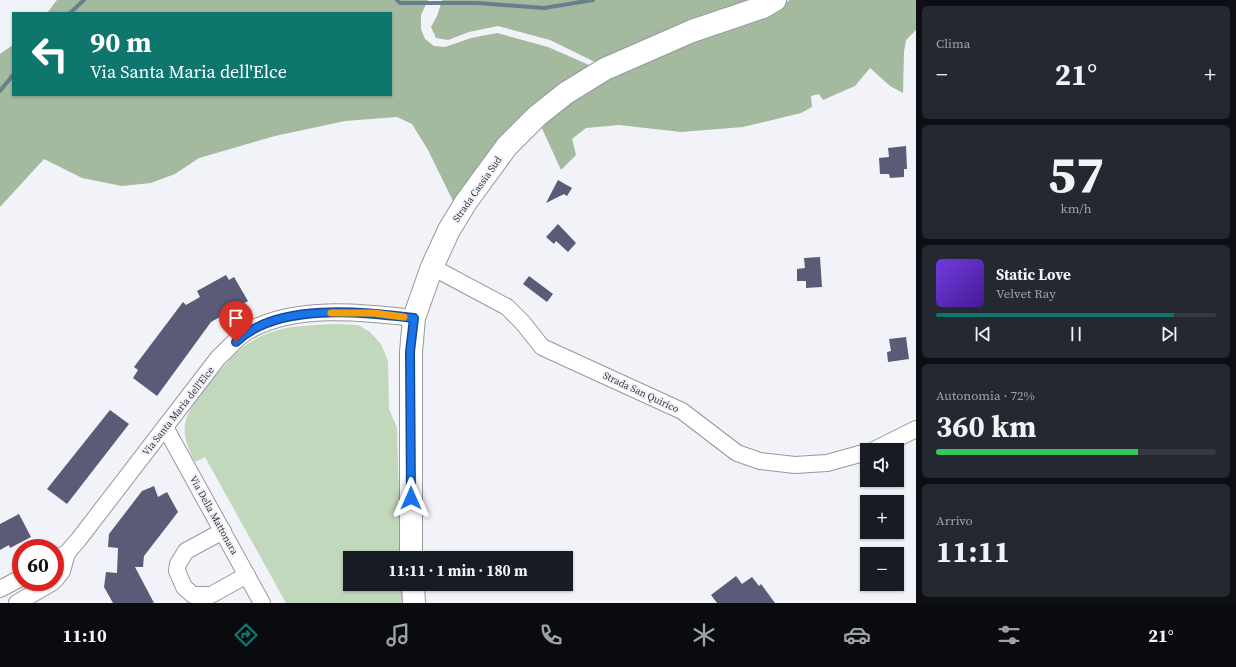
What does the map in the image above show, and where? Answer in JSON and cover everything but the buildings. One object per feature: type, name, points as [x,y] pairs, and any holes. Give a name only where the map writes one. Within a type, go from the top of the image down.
[{"type":"main road","name":"Strada Cassia Sud","points":[[411,551],[410,352],[414,318],[432,267],[449,230],[466,202],[507,146],[538,116],[566,93],[605,69],[646,50],[692,31],[763,6],[774,0]]},
{"type":"main road","points":[[413,591],[414,603]]},
{"type":"street","name":"Strada San Quirico","points":[[432,267],[507,307],[542,347],[682,411],[737,453],[760,462],[795,465],[827,464],[860,454]]},
{"type":"street","name":"Via Santa Maria dell'Elce","points":[[64,552],[165,427],[218,358],[244,334],[274,319],[310,313],[373,313],[414,318]]},
{"type":"street","name":"Via Della Mattonara","points":[[165,427],[262,603]]},
{"type":"street","points":[[888,443],[916,429]]},
{"type":"street","points":[[223,531],[186,551],[178,564],[177,571],[184,587],[193,595],[211,595],[247,574]]},
{"type":"street","points":[[0,590],[12,583]]},
{"type":"street","name":"Via Santa Maria dell'Elce","points":[[17,603],[37,591]]},
{"type":"green space","points":[[57,0],[428,0],[421,15],[421,29],[425,39],[434,46],[445,47],[471,38],[497,33],[548,47],[596,68],[502,142],[453,201],[428,150],[412,124],[397,117],[345,121],[275,136],[199,158],[175,174],[151,183],[122,186],[82,178],[44,159],[0,207],[0,54],[12,46],[12,96],[392,96],[392,12],[48,12]]},
{"type":"green space","points":[[442,0],[763,0],[601,65],[550,40],[498,26],[469,32],[448,40],[436,38],[431,27],[437,16]]},
{"type":"green space","points":[[790,0],[916,0],[916,30],[906,40],[904,52],[903,93],[890,86],[870,68],[855,86],[823,100],[819,94],[811,96],[812,107],[801,113],[743,127],[681,132],[619,125],[586,128],[572,139],[576,155],[561,170],[540,124],[571,99],[649,58],[767,14]]},
{"type":"green space","points":[[309,325],[358,325],[370,332],[381,344],[388,361],[389,409],[397,428],[401,551],[343,551],[343,591],[402,591],[403,603],[286,603],[205,457],[195,462],[189,449],[185,429],[188,415],[199,396],[236,353],[259,337],[271,332]]},
{"type":"waterway","points":[[71,12],[84,0]]},
{"type":"waterway","points":[[397,0],[400,3],[477,3],[544,8],[593,0]]},
{"type":"waterway","points":[[0,91],[12,76]]},
{"type":"slow traffic","points":[[331,313],[373,313],[404,317]]},
{"type":"route","points":[[236,342],[244,334],[274,319],[310,313],[373,313],[414,318],[410,352],[411,498]]}]
